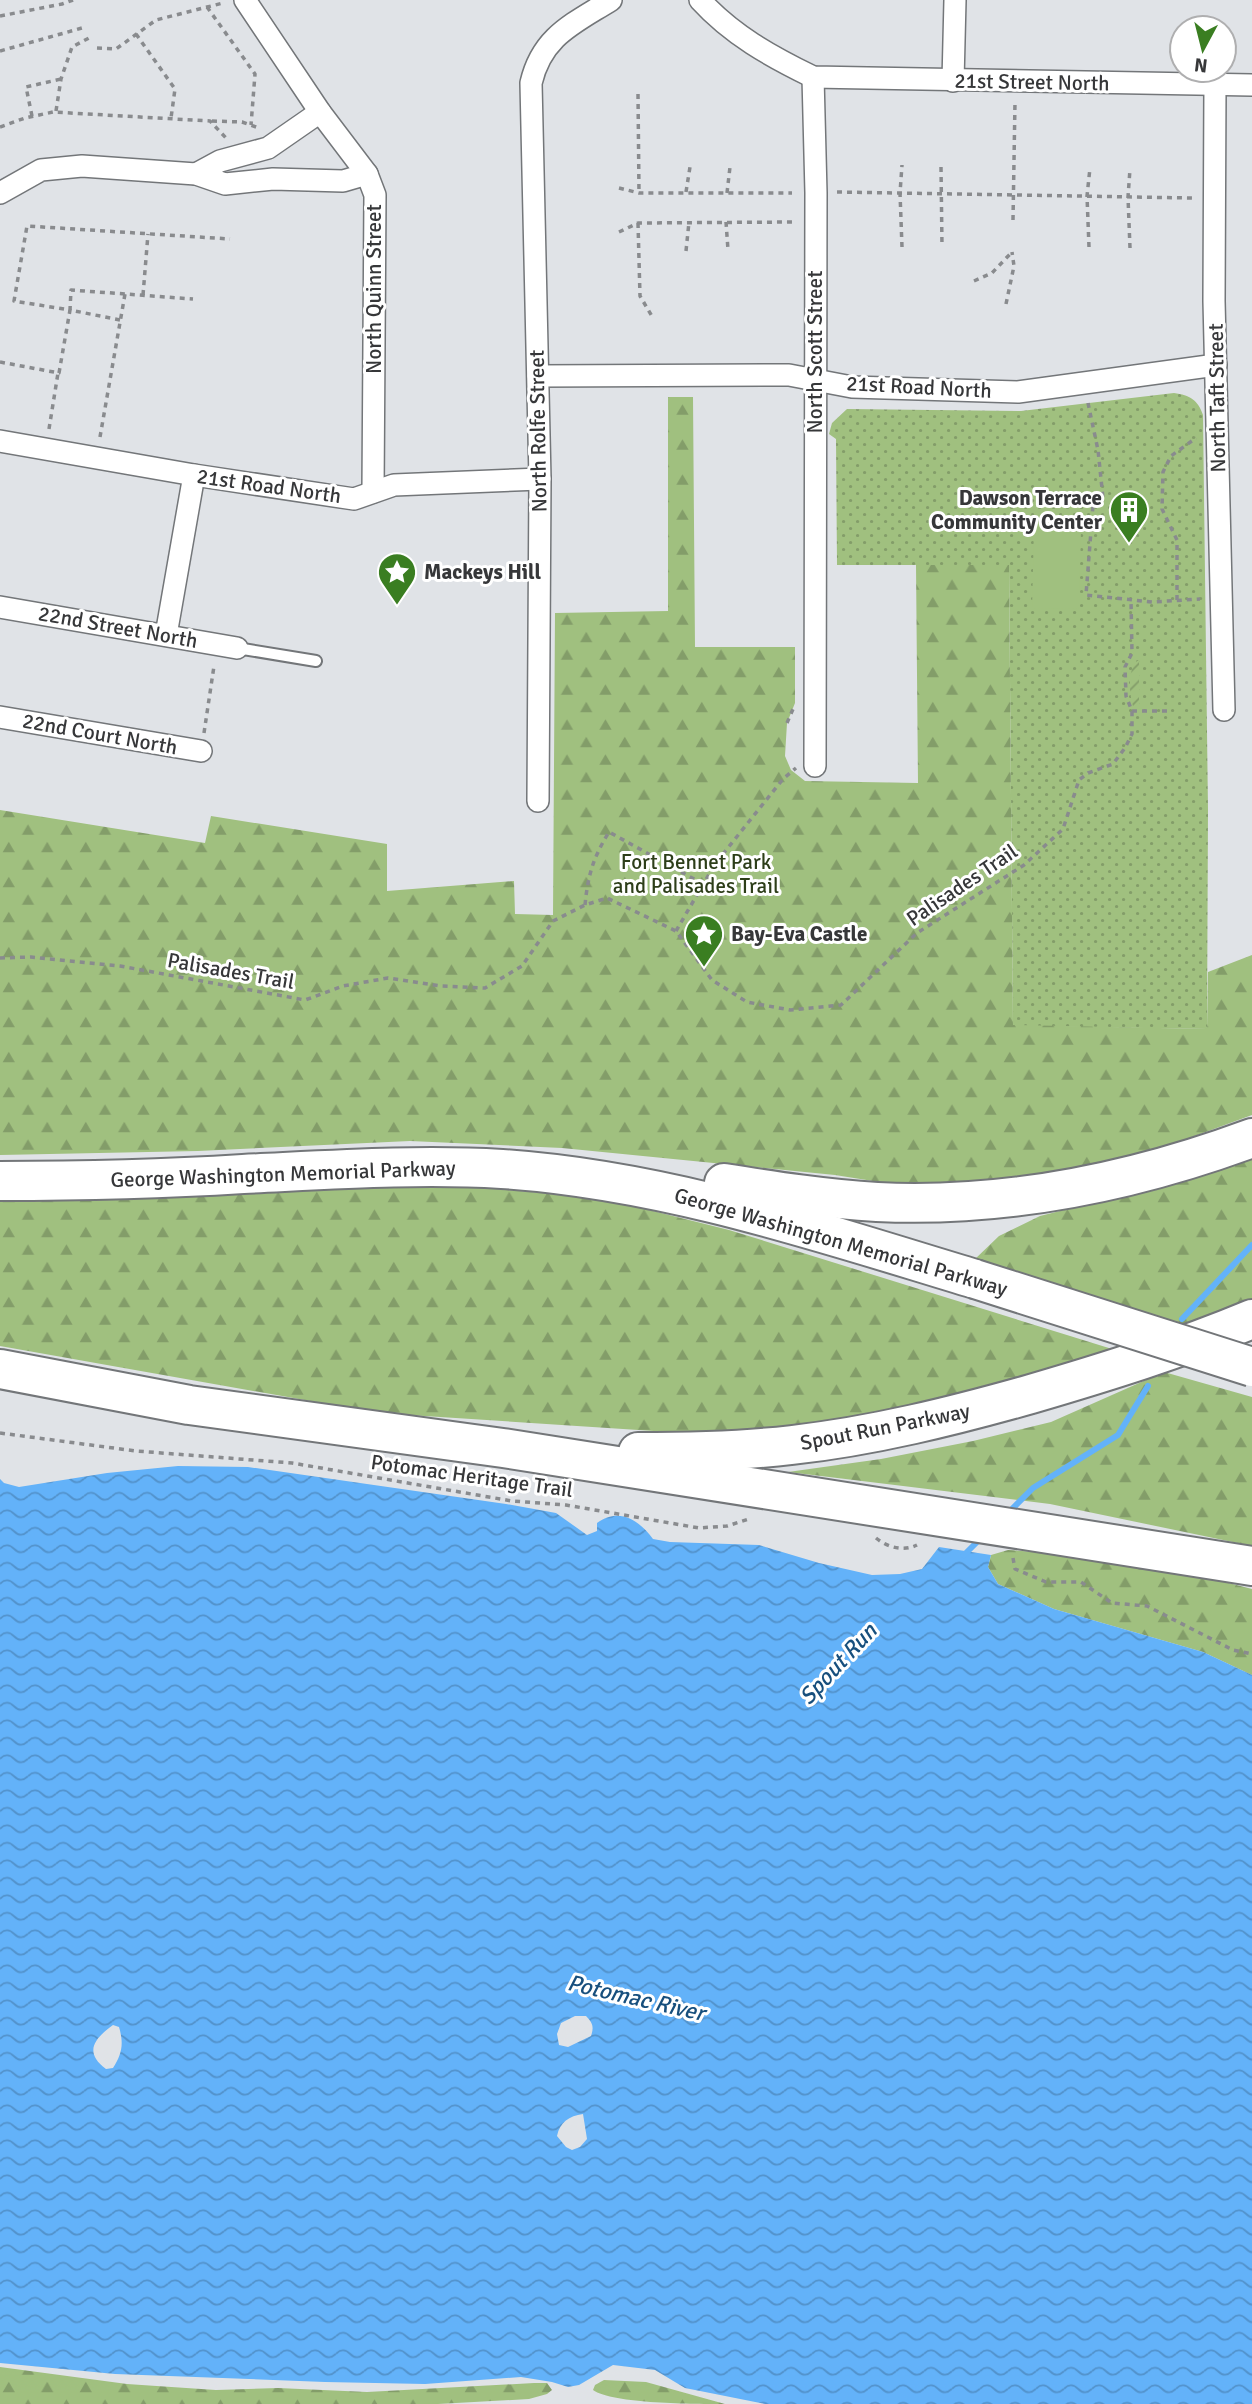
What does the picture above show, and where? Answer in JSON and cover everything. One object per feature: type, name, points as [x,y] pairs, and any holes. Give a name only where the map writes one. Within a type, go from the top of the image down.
[{"type":"highway","points":[[503,1169],[620,1166],[842,1199],[941,1202],[1038,1194],[1105,1182],[1162,1168],[1252,1138]]},
{"type":"highway","name":"George Washington Memorial Parkway","points":[[0,1181],[133,1180],[407,1167],[503,1169],[615,1182],[711,1201],[797,1225],[1252,1367]]},
{"type":"highway","name":"Spout Run Parkway","points":[[503,1448],[635,1452],[718,1451],[795,1445],[836,1438],[937,1418],[1069,1383],[1252,1319]]},
{"type":"highway","points":[[0,1369],[189,1405],[503,1448],[667,1475],[920,1528],[1019,1542],[1252,1566]]},
{"type":"street","name":"North Quinn Street","points":[[245,0],[320,112],[367,174],[375,195],[373,492]]},
{"type":"street","name":"North Rolfe Street","points":[[538,801],[540,479],[531,83],[537,62],[547,45],[558,34],[611,0]]},
{"type":"street","points":[[700,0],[721,23],[776,59],[813,77]]},
{"type":"street","points":[[953,80],[954,0]]},
{"type":"street","name":"21st Street North","points":[[813,77],[1252,85]]},
{"type":"street","name":"North Scott Street","points":[[813,77],[816,193],[815,766]]},
{"type":"street","name":"North Taft Street","points":[[1215,85],[1216,365],[1224,710]]},
{"type":"street","points":[[196,174],[220,161],[268,148],[320,112]]},
{"type":"street","points":[[0,193],[41,170],[82,166],[196,174],[225,184],[272,179],[343,181],[367,174]]},
{"type":"street","name":"21st Road North","points":[[538,376],[789,375],[852,387],[1018,392],[1216,365]]},
{"type":"street","name":"21st Road North","points":[[0,440],[194,475],[354,499],[394,485],[540,479]]},
{"type":"street","points":[[166,635],[194,475]]},
{"type":"street","name":"22nd Street North","points":[[0,607],[237,648]]},
{"type":"street","name":"22nd Court North","points":[[0,718],[201,751]]},
{"type":"lane","points":[[237,648],[316,661]]},
{"type":"path","points":[[0,16],[73,0]]},
{"type":"path","points":[[97,48],[116,49],[156,20],[223,3]]},
{"type":"path","points":[[207,7],[255,74],[251,125]]},
{"type":"path","points":[[225,31],[231,27]]},
{"type":"path","points":[[0,51],[82,28]]},
{"type":"path","points":[[136,33],[175,89],[171,118]]},
{"type":"path","points":[[56,112],[61,79],[72,47],[89,38]]},
{"type":"path","points":[[32,116],[26,87],[61,79]]},
{"type":"path","points":[[638,94],[639,193]]},
{"type":"path","points":[[1013,220],[1015,102]]},
{"type":"path","points":[[0,127],[32,116],[56,112],[210,121],[251,125],[267,131]]},
{"type":"path","points":[[210,121],[233,145]]},
{"type":"path","points":[[902,165],[902,247]]},
{"type":"path","points":[[686,192],[690,167]]},
{"type":"path","points":[[727,194],[730,167]]},
{"type":"path","points":[[941,167],[939,193],[942,247]]},
{"type":"path","points":[[1089,247],[1087,196],[1090,168]]},
{"type":"path","points":[[1130,169],[1130,248]]},
{"type":"path","points":[[619,188],[639,193],[792,192]]},
{"type":"path","points":[[837,192],[1194,198]]},
{"type":"path","points":[[686,251],[688,222]]},
{"type":"path","points":[[726,222],[728,250]]},
{"type":"path","points":[[620,232],[638,223],[793,222]]},
{"type":"path","points":[[638,223],[640,296],[653,318]]},
{"type":"path","points":[[120,320],[14,301],[27,226],[230,239]]},
{"type":"path","points":[[143,295],[148,234]]},
{"type":"path","points":[[974,281],[992,274],[1012,252],[1014,266],[1006,304]]},
{"type":"path","points":[[49,430],[70,310],[71,290],[193,299]]},
{"type":"path","points":[[100,439],[125,294]]},
{"type":"path","points":[[0,362],[58,373]]},
{"type":"path","points":[[1088,404],[1098,450],[1103,498],[1093,505],[1086,595],[1152,602],[1206,599]]},
{"type":"path","points":[[1177,600],[1177,540],[1162,509],[1163,472],[1171,456],[1196,438],[1203,438]]},
{"type":"path","name":"Palisades Trail","points":[[0,958],[31,957],[120,966],[305,1000],[343,986],[388,978],[441,986],[485,988],[522,966],[553,921],[584,905],[607,898],[677,931],[712,980],[747,1002],[790,1010],[841,1005],[917,933],[1024,865],[1063,829],[1079,780],[1088,773],[1113,764],[1125,748],[1132,734],[1132,711],[1126,696],[1125,667],[1132,653],[1131,601]]},
{"type":"path","points":[[201,751],[214,666]]},
{"type":"path","points":[[787,723],[795,703]]},
{"type":"path","points":[[1132,711],[1167,710]]},
{"type":"path","points":[[677,931],[715,864],[791,770],[801,765],[815,766]]},
{"type":"path","points":[[584,905],[588,874],[596,853],[609,832],[703,884]]},
{"type":"path","name":"Potomac Heritage Trail","points":[[0,1433],[136,1451],[292,1463],[512,1501],[566,1505],[699,1528],[727,1526],[747,1518],[760,1520]]},
{"type":"path","points":[[867,1531],[887,1546],[911,1548],[920,1528]]},
{"type":"path","points":[[1019,1542],[1012,1557],[1015,1569],[1029,1576],[1046,1582],[1081,1582],[1112,1603],[1147,1606],[1233,1650],[1252,1654]]},
{"type":"green space","points":[[1174,393],[1193,399],[1203,415],[1208,810],[1207,1029],[1013,1026],[1009,565],[837,565],[836,439],[829,434],[832,423],[847,409],[1021,411]]},
{"type":"green space","name":"Fort Bennet Park and Palisades Trail","points":[[668,397],[693,397],[695,647],[795,647],[795,703],[787,723],[785,756],[791,770],[805,781],[918,783],[916,565],[1009,565],[1013,1025],[1207,1029],[1208,972],[1252,955],[1252,1115],[1162,1148],[1090,1169],[936,1191],[835,1175],[562,1148],[410,1141],[198,1151],[0,1155],[0,810],[205,843],[211,816],[387,844],[387,891],[514,881],[515,914],[553,915],[555,613],[668,611]]},
{"type":"green space","points":[[1034,527],[1081,529],[1079,609],[1032,608]]},
{"type":"green space","points":[[1139,660],[1139,709],[1133,706],[1130,688],[1132,668]]},
{"type":"green space","points":[[1252,1151],[1252,1302],[1193,1329],[974,1260],[999,1236],[1040,1216],[1120,1196]]},
{"type":"green space","points":[[370,1182],[463,1186],[601,1198],[729,1230],[1125,1353],[970,1399],[827,1425],[715,1435],[378,1413],[0,1346],[0,1197]]},
{"type":"green space","points":[[1164,1372],[1252,1397],[1252,1546],[1050,1504],[788,1472],[881,1459],[1051,1422]]},
{"type":"green space","points":[[1008,1550],[1131,1564],[1192,1574],[1252,1589],[1252,1675],[1203,1652],[1054,1609],[998,1584],[988,1567],[991,1555]]},
{"type":"green space","points":[[0,2367],[127,2384],[216,2390],[278,2388],[367,2392],[547,2383],[552,2390],[529,2399],[438,2404],[0,2404]]},
{"type":"green space","points":[[604,2380],[646,2382],[725,2404],[618,2398],[593,2390],[595,2385]]},
{"type":"water","name":"Potomac River","points":[[178,1466],[248,1467],[556,1513],[587,1535],[597,1531],[597,1523],[605,1518],[621,1516],[635,1521],[653,1539],[759,1545],[872,1575],[900,1574],[922,1569],[939,1547],[991,1555],[988,1567],[998,1584],[1054,1609],[1203,1652],[1252,1675],[1252,2404],[765,2404],[685,2388],[655,2370],[613,2365],[579,2385],[568,2387],[521,2377],[425,2384],[325,2382],[115,2374],[0,2363],[0,1479],[4,1483],[19,1487],[107,1473]],"holes":[[[575,2016],[588,2018],[592,2025],[591,2036],[568,2047],[559,2045],[557,2034],[561,2023]],[[113,2025],[119,2027],[122,2044],[113,2068],[106,2069],[99,2063],[93,2051],[97,2040]],[[583,2114],[587,2139],[580,2147],[572,2150],[557,2136],[563,2123]]]},
{"type":"waterway","name":"Spout Run","points":[[1182,1319],[1252,1245]]},
{"type":"waterway","name":"Spout Run","points":[[1007,1514],[1033,1488],[1118,1435],[1148,1386]]},
{"type":"waterway","name":"Spout Run","points":[[964,1555],[981,1538]]},
{"type":"place","name":"Dawson Terrace Community Center","points":[[1129,544]]},
{"type":"place","name":"Mackeys Hill","points":[[397,606]]},
{"type":"place","name":"Bay-Eva Castle","points":[[704,968]]}]
